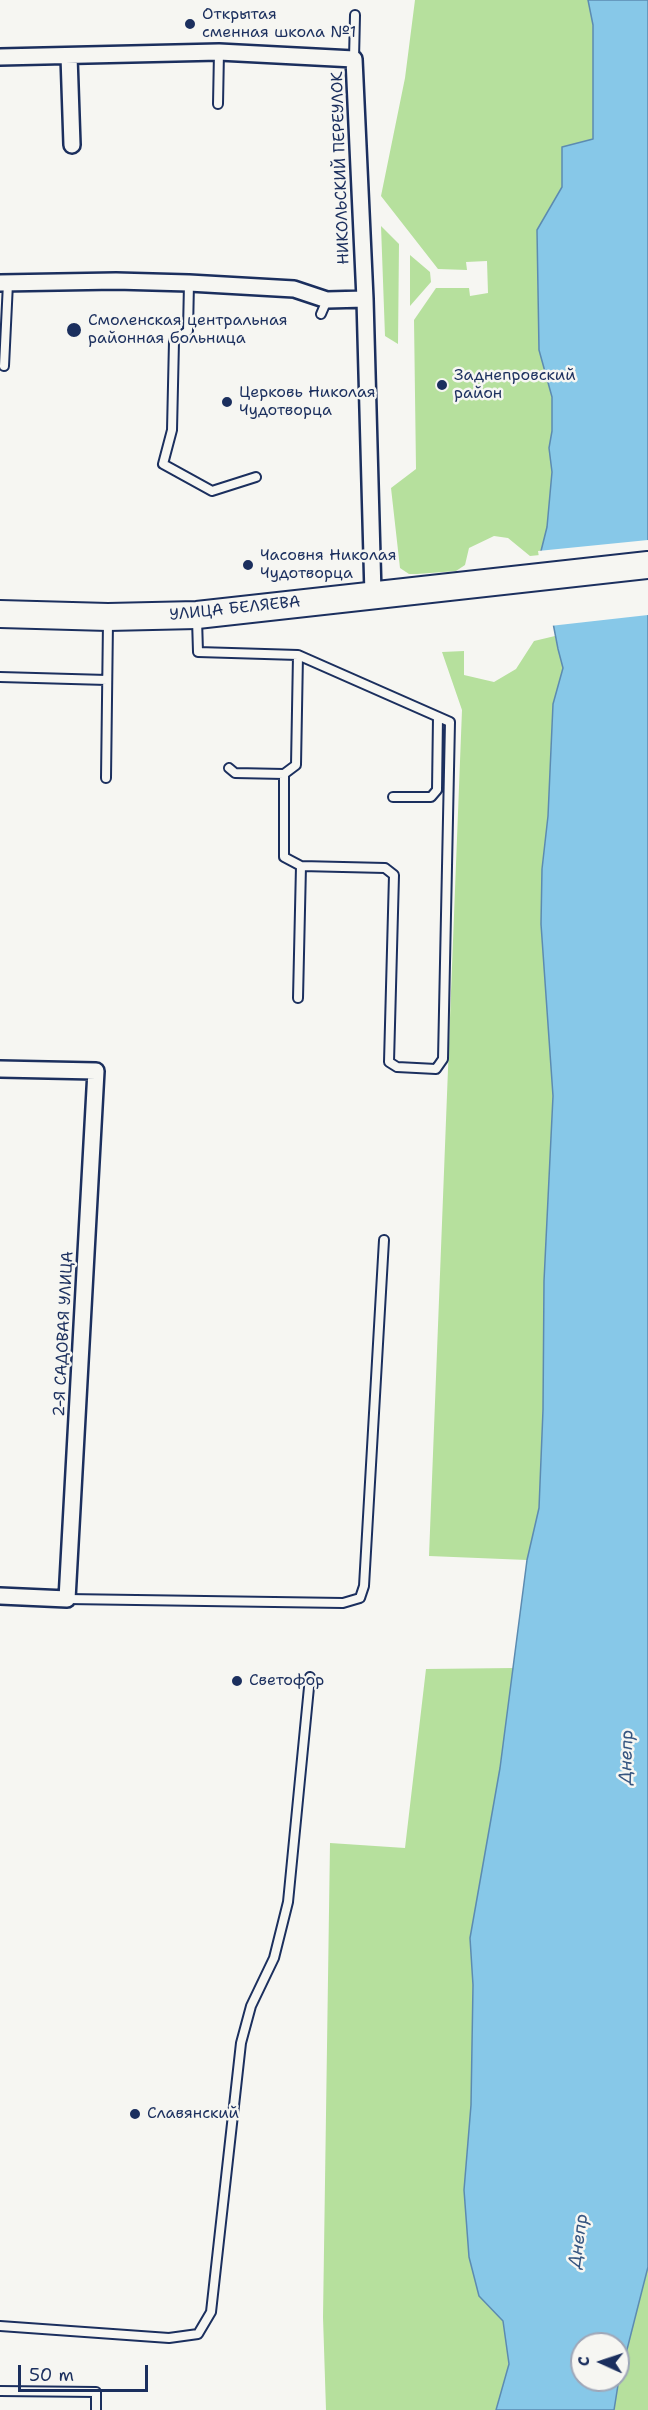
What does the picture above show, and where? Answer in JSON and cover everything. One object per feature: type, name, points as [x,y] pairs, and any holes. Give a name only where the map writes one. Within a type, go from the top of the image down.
[{"type":"main road","name":"УЛИЦА БЕЛЯЕВА","points":[[0,614],[108,617],[196,615],[648,565]]},
{"type":"street","name":"НИКОЛЬСКИЙ ПЕРЕУЛОК","points":[[0,57],[219,52],[354,59],[365,299],[373,594]]},
{"type":"street","points":[[69,56],[72,145]]},
{"type":"street","points":[[4,283],[116,281],[294,289],[324,307],[365,299]]},
{"type":"street","name":"2-Я САДОВАЯ УЛИЦА","points":[[0,1068],[96,1071],[67,1599]]},
{"type":"street","points":[[0,1596],[67,1599]]},
{"type":"lane","points":[[354,59],[355,15]]},
{"type":"lane","points":[[218,104],[219,52]]},
{"type":"lane","points":[[4,283],[4,366]]},
{"type":"lane","points":[[189,284],[188,331],[174,341],[172,430],[163,464],[212,491],[256,477]]},
{"type":"lane","points":[[196,615],[198,652],[298,654],[450,722],[443,1059],[436,1069],[397,1067],[389,1062],[394,875],[385,868],[301,866],[284,857],[284,774]]},
{"type":"lane","points":[[106,778],[108,617]]},
{"type":"lane","points":[[229,768],[235,773],[284,774],[296,765],[298,654]]},
{"type":"lane","points":[[0,677],[107,680]]},
{"type":"lane","points":[[393,797],[431,797],[437,790],[438,717]]},
{"type":"lane","points":[[298,998],[301,866]]},
{"type":"lane","points":[[67,1599],[343,1603],[360,1598],[364,1586],[384,1240]]},
{"type":"lane","points":[[0,2326],[169,2338],[198,2334],[211,2312],[241,2043],[251,2006],[274,1958],[288,1902],[310,1677]]},
{"type":"lane","points":[[0,2391],[96,2392],[96,2410]]},
{"type":"green space","points":[[415,0],[588,0],[593,25],[593,139],[562,147],[562,187],[537,230],[539,350],[552,397],[552,431],[549,448],[552,472],[547,527],[540,555],[530,556],[508,538],[494,536],[469,548],[465,565],[456,571],[409,574],[400,568],[391,488],[416,469],[414,320],[436,288],[469,288],[470,296],[488,293],[487,261],[466,262],[467,270],[438,269],[381,196],[405,78]]},
{"type":"green space","points":[[381,226],[399,244],[398,344],[385,336]]},
{"type":"green space","points":[[410,255],[430,272],[431,282],[410,306]]},
{"type":"green space","points":[[555,636],[563,668],[553,704],[548,816],[542,869],[541,924],[553,1096],[544,1281],[543,1410],[539,1508],[527,1560],[429,1556],[462,710],[442,652],[464,651],[464,675],[494,682],[516,669],[534,641]]},
{"type":"green space","points":[[514,1668],[500,1768],[470,1938],[473,1985],[471,2105],[464,2190],[479,2296],[503,2321],[509,2364],[496,2410],[326,2410],[323,2317],[330,1843],[405,1848],[426,1669]]},
{"type":"green space","points":[[648,2267],[648,2410],[614,2410],[617,2392],[630,2392],[630,2338]]},
{"type":"water","name":"Днепр","points":[[588,0],[648,0],[648,2267],[630,2338],[630,2332],[570,2332],[570,2392],[617,2392],[614,2410],[496,2410],[509,2364],[503,2321],[479,2296],[469,2257],[464,2190],[471,2105],[473,1985],[470,1938],[500,1768],[527,1560],[539,1508],[543,1410],[544,1281],[553,1096],[541,924],[542,869],[548,816],[553,704],[563,668],[540,555],[547,527],[552,472],[549,448],[552,431],[552,397],[539,350],[537,230],[562,187],[562,147],[593,139],[593,25]]},
{"type":"pier","points":[[648,540],[648,615],[550,626],[538,551]]},
{"type":"place","name":"Открытая сменная школа №1","points":[[190,24]]},
{"type":"place","name":"Смоленская центральная районная больница","points":[[74,330]]},
{"type":"place","name":"Заднепровский район","points":[[442,385]]},
{"type":"place","name":"Церковь Николая Чудотворца","points":[[227,402]]},
{"type":"place","name":"Часовня Николая Чудотворца","points":[[248,565]]},
{"type":"place","name":"Светофор","points":[[237,1681]]},
{"type":"place","name":"Славянский","points":[[135,2114]]}]
